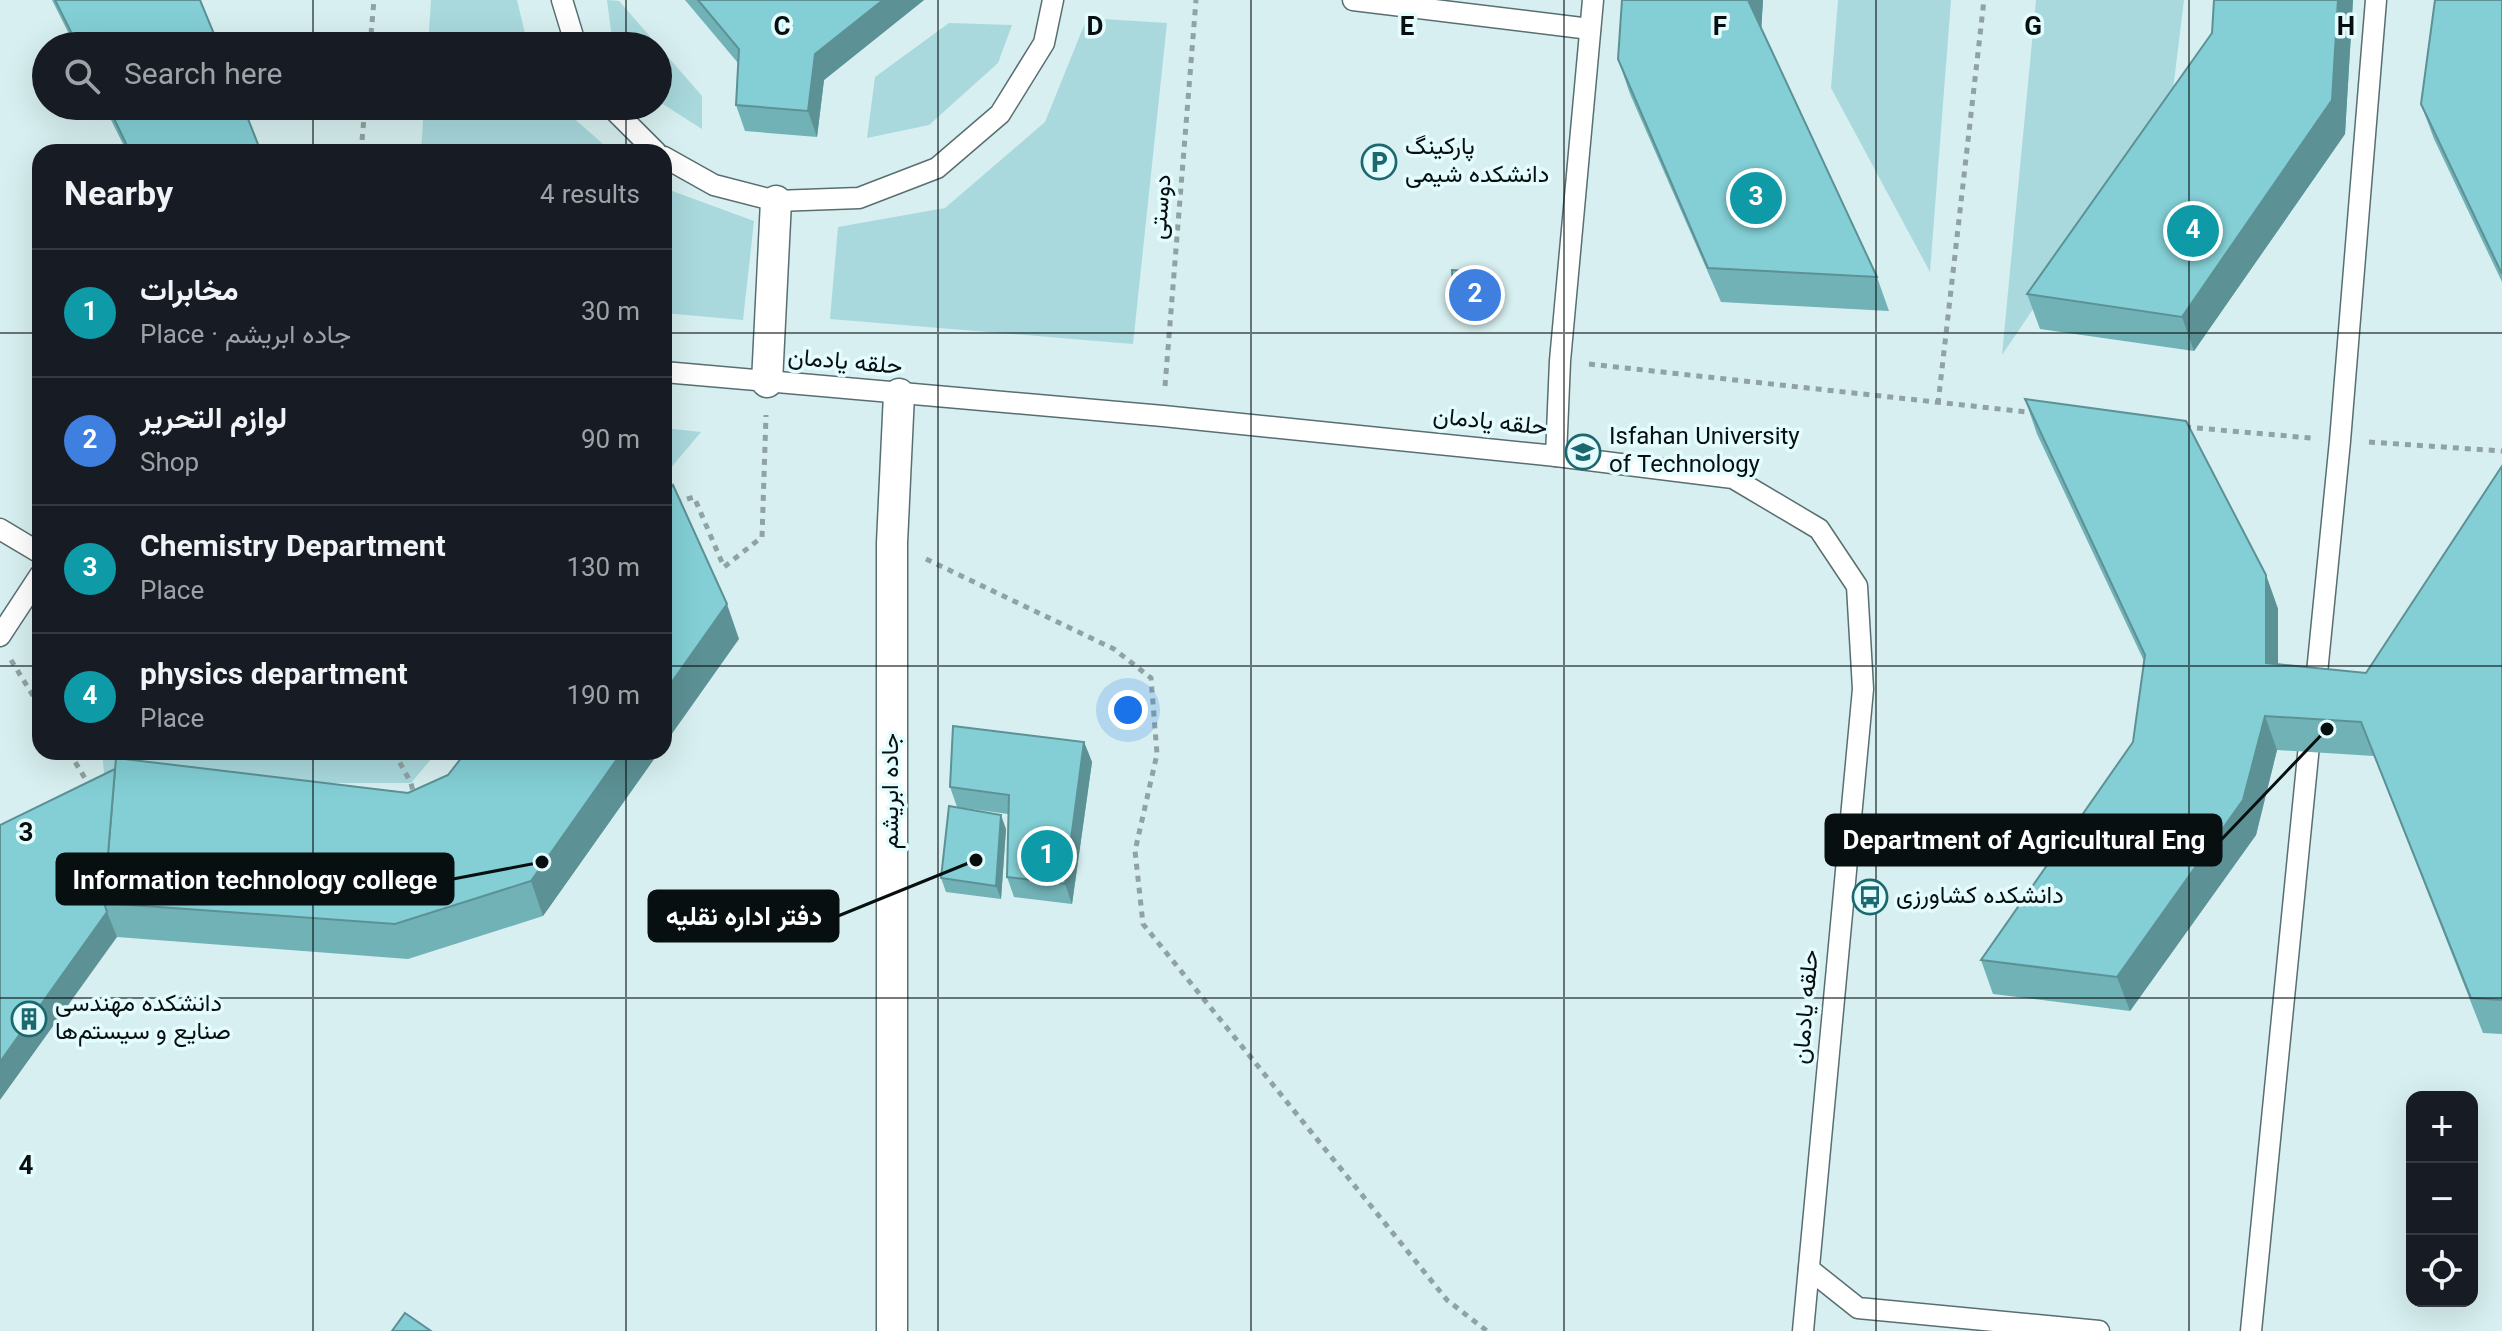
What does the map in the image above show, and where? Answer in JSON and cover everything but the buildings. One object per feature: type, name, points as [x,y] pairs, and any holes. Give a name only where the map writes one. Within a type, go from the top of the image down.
[{"type":"street","points":[[767,382],[776,201]]},
{"type":"street","name":"جاده ابریشم","points":[[892,1331],[892,543],[899,394]]},
{"type":"lane","points":[[562,0],[572,32]]},
{"type":"lane","points":[[672,161],[714,185],[776,201],[859,198],[937,168],[1000,114],[1044,43],[1053,0]]},
{"type":"lane","points":[[1353,0],[1590,29]]},
{"type":"lane","points":[[1556,456],[1560,361],[1593,0]]},
{"type":"lane","points":[[2251,1331],[2340,441],[2376,0]]},
{"type":"lane","points":[[624,120],[648,144]]},
{"type":"lane","name":"حلقه یادمان","points":[[672,373],[1163,416],[1556,456],[1733,478],[1819,529],[1857,586],[1863,689],[1803,1331]]},
{"type":"lane","points":[[0,529],[32,548]]},
{"type":"lane","points":[[0,636],[32,587]]},
{"type":"lane","points":[[1809,1269],[1858,1308],[2099,1331]]},
{"type":"path","points":[[371,32],[374,0]]},
{"type":"path","name":"دوستی","points":[[1163,416],[1196,0]]},
{"type":"path","points":[[1938,404],[1984,0]]},
{"type":"path","points":[[362,144],[364,120]]},
{"type":"path","points":[[1560,361],[2047,414]]},
{"type":"path","points":[[672,504],[694,497],[724,567],[762,537],[767,382]]},
{"type":"path","points":[[2170,425],[2340,441],[2502,451]]},
{"type":"path","points":[[892,543],[1114,649],[1151,678],[1157,754],[1135,851],[1143,924],[1447,1300],[1487,1331]]},
{"type":"path","points":[[8,656],[32,694]]},
{"type":"path","points":[[74,760],[95,794]]},
{"type":"path","points":[[125,769],[136,760]]},
{"type":"path","points":[[398,760],[411,783],[414,798]]},
{"type":"shaded area","points":[[431,0],[517,0],[525,32],[429,32]]},
{"type":"shaded area","points":[[607,0],[619,1],[646,32],[611,32]]},
{"type":"shaded area","points":[[1838,0],[1951,0],[1930,272],[1831,88]]},
{"type":"shaded area","points":[[2036,0],[2184,0],[2171,106],[2002,355]]},
{"type":"shaded area","points":[[1087,18],[1167,23],[1133,344],[830,319],[838,227],[945,208],[1045,122]]},
{"type":"shaded area","points":[[949,23],[1012,25],[998,63],[929,125],[867,138],[875,77]]},
{"type":"shaded area","points":[[672,62],[702,96],[702,129],[672,110]]},
{"type":"shaded area","points":[[423,120],[576,120],[603,144],[422,144]]},
{"type":"shaded area","points":[[672,191],[754,221],[743,320],[672,314]]},
{"type":"shaded area","points":[[672,429],[701,432],[672,466]]},
{"type":"shaded area","points":[[103,760],[430,760],[411,783],[105,783]]},
{"type":"place","name":"پارکینگ دانشکده شیمی","points":[[1379,162]]},
{"type":"place","name":"Chemistry Department","points":[[1756,198]]},
{"type":"place","name":"physics department","points":[[2193,231]]},
{"type":"place","name":"لوازم التحریر","points":[[1475,295]]},
{"type":"place","name":"Isfahan University of Technology","points":[[1583,452]]},
{"type":"place","name":"Department of Agricultural Eng","points":[[2327,729]]},
{"type":"place","name":"مخابرات","points":[[1047,856]]},
{"type":"place","name":"دفتر اداره نقلیه","points":[[976,860]]},
{"type":"place","name":"Information technology college","points":[[542,862]]},
{"type":"place","name":"دانشکده کشاورزی","points":[[1870,897]]},
{"type":"place","name":"دانشکده مهندسی صنایع و سیستم‌ها","points":[[29,1019]]}]
